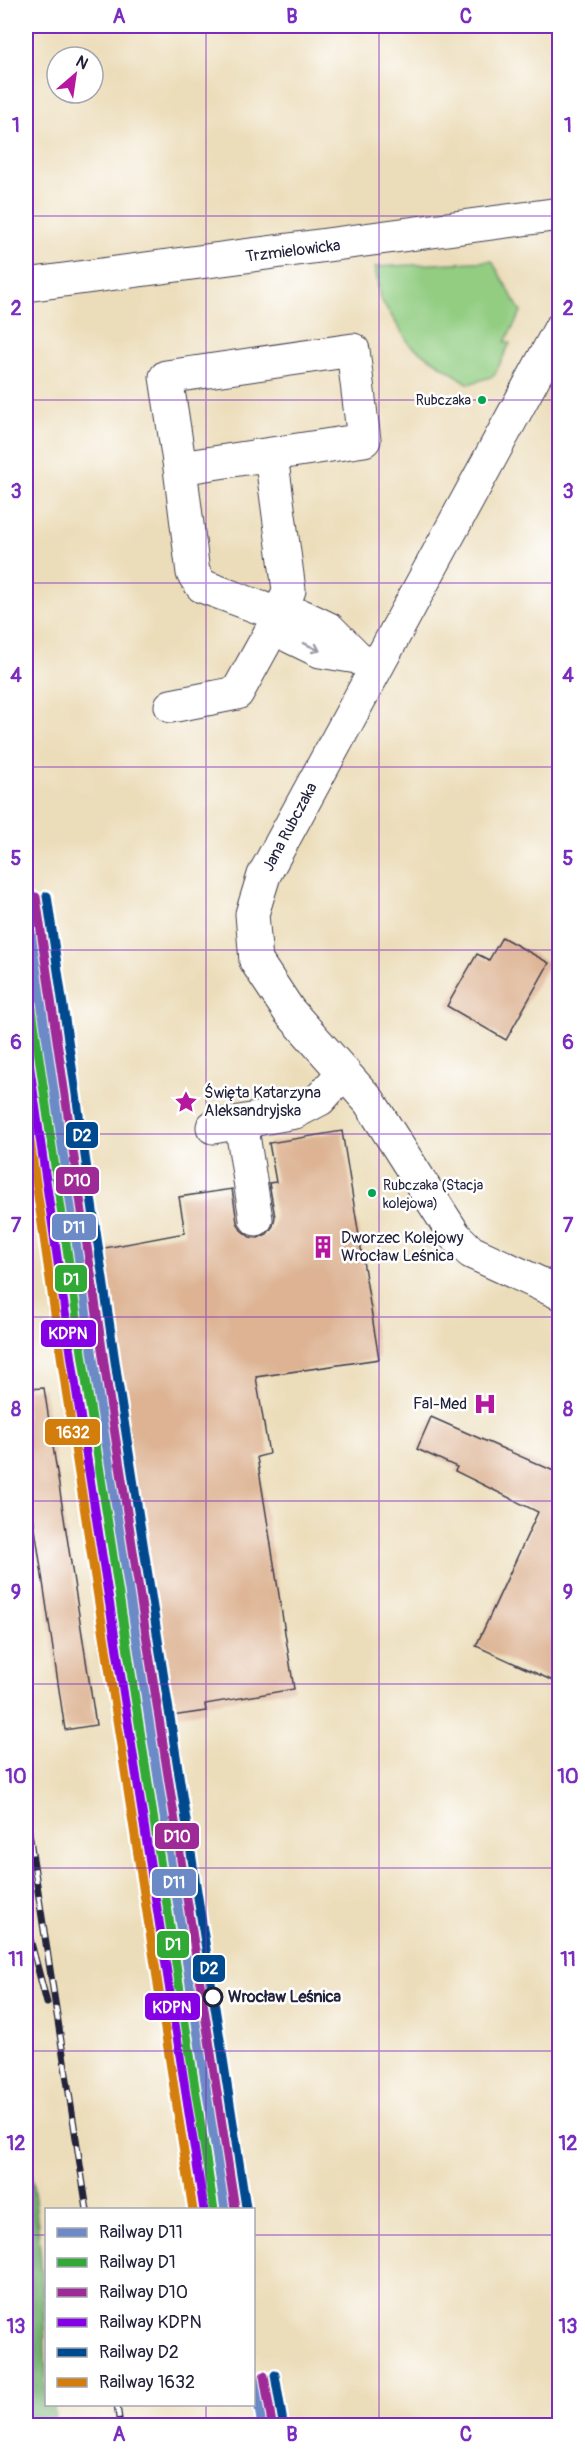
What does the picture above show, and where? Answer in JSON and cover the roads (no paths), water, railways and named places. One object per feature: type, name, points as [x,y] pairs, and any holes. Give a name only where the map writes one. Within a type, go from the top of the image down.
[{"type":"street","name":"Trzmielowicka","points":[[26,285],[560,214]]},
{"type":"street","name":"Jana Rubczaka","points":[[560,329],[367,662],[264,874],[252,914],[256,961],[290,1011],[369,1101],[454,1236],[471,1252],[560,1293]]},
{"type":"street","points":[[180,468],[364,440],[353,350],[166,377],[194,573],[202,586],[280,615],[302,616],[329,629],[367,662]]},
{"type":"street","points":[[171,706],[237,693],[280,615],[289,590],[271,455]]},
{"type":"street","points":[[256,1219],[227,1124],[295,1112],[320,1099],[344,1072]]},
{"type":"railway","points":[[26,1813],[87,2208]]},
{"type":"railway","points":[[26,1924],[47,2003]]},
{"type":"railway","points":[[117,2406],[120,2426]]},
{"type":"rail line","name":"D2","points":[[47,896],[118,1382],[246,2207]]},
{"type":"rail line","name":"D10","points":[[36,897],[107,1383],[235,2208]]},
{"type":"rail line","name":"D11","points":[[26,899],[97,1385],[225,2208]]},
{"type":"rail line","name":"D1","points":[[26,968],[87,1387],[214,2208]]},
{"type":"rail line","name":"KDPN","points":[[26,1041],[76,1388],[204,2208]]},
{"type":"rail line","name":"1632","points":[[26,1113],[66,1390],[193,2208]]},
{"type":"rail line","name":"D2","points":[[275,2375],[283,2423]]},
{"type":"rail line","name":"D10","points":[[264,2376],[272,2424]]},
{"type":"rail line","name":"D11","points":[[255,2384],[262,2426]]},
{"type":"place","name":"Rubczaka","points":[[482,400]]},
{"type":"place","name":"Święta Katarzyna Aleksandryjska","points":[[186,1102]]},
{"type":"place","name":"Rubczaka (Stacja kolejowa)","points":[[372,1193]]},
{"type":"place","name":"Dworzec Kolejowy Wrocław Leśnica","points":[[323,1247]]},
{"type":"place","name":"Fal-Med","points":[[485,1404]]},
{"type":"place","name":"Wrocław Leśnica","points":[[213,1997]]}]
